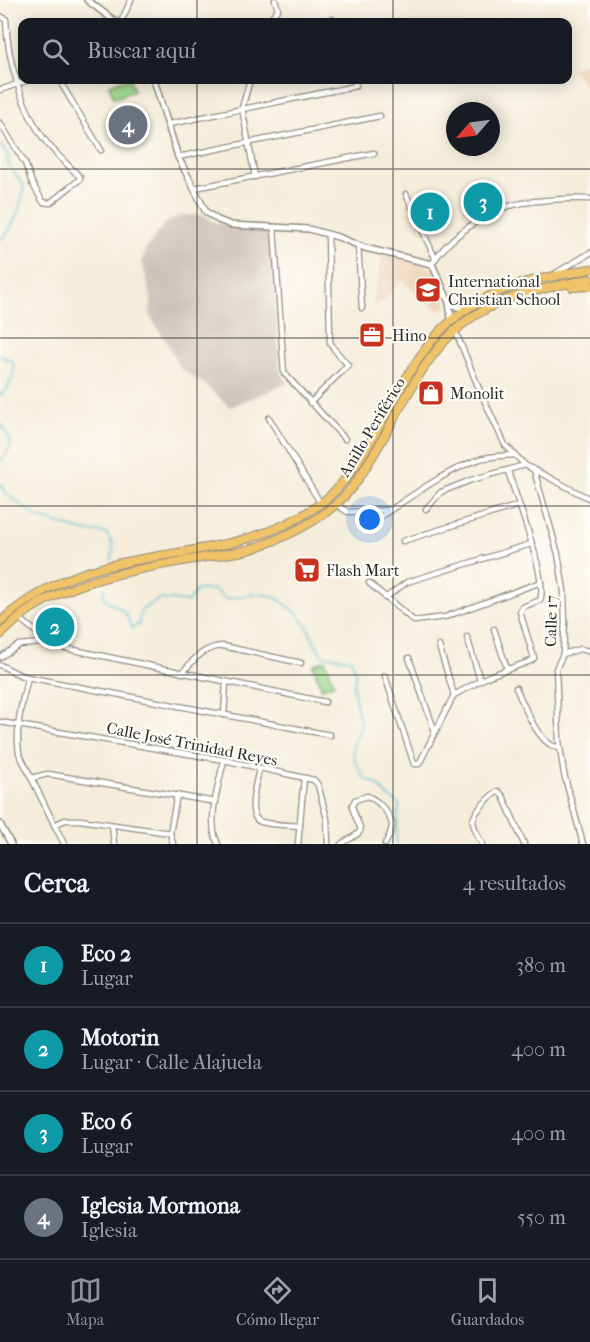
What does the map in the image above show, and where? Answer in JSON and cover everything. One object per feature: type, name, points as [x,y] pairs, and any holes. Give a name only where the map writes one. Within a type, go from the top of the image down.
[{"type":"highway","name":"Anillo Periférico","points":[[0,622],[23,603],[68,580],[103,567],[243,541],[267,534],[293,521],[321,504],[358,464],[413,365],[428,344],[451,320],[497,293],[524,283],[590,269]]},
{"type":"highway","name":"Anillo Periférico","points":[[0,635],[28,611],[74,588],[106,577],[248,550],[270,543],[297,530],[325,513],[349,492],[359,479],[422,370],[455,330],[476,315],[527,292],[590,279]]},
{"type":"highway","points":[[553,287],[590,286]]},
{"type":"street","points":[[87,0],[111,18]]},
{"type":"street","points":[[123,18],[131,0]]},
{"type":"street","points":[[273,15],[278,9],[275,0]]},
{"type":"street","points":[[0,16],[6,19],[8,49],[18,83],[0,90]]},
{"type":"street","points":[[0,123],[25,163],[32,183],[43,202],[50,202],[80,179],[46,142],[23,100],[18,84]]},
{"type":"street","points":[[61,84],[101,150]]},
{"type":"street","points":[[155,84],[178,157],[206,212],[218,220],[231,225],[294,228],[327,234],[358,245],[434,261]]},
{"type":"street","points":[[249,84],[242,108],[255,177]]},
{"type":"street","points":[[169,124],[356,86],[355,84]]},
{"type":"street","points":[[178,157],[380,116]]},
{"type":"street","points":[[195,188],[374,153]]},
{"type":"street","points":[[406,194],[449,302],[451,320]]},
{"type":"street","points":[[434,261],[472,225],[507,207],[536,202],[590,199]]},
{"type":"street","points":[[274,228],[283,367],[288,378],[345,438]]},
{"type":"street","points":[[310,403],[348,365],[330,342],[327,234]]},
{"type":"street","points":[[358,245],[362,308]]},
{"type":"street","points":[[543,279],[567,268],[590,253]]},
{"type":"street","points":[[449,302],[463,309],[471,307]]},
{"type":"street","points":[[455,330],[505,445],[525,465],[590,499]]},
{"type":"street","points":[[269,418],[321,504]]},
{"type":"street","points":[[372,522],[423,488],[476,460],[514,455]]},
{"type":"street","points":[[426,509],[441,492],[471,480],[525,465]]},
{"type":"street","name":"Calle 17","points":[[534,470],[558,554],[564,591],[563,654],[556,669],[560,748],[564,774],[583,844]]},
{"type":"street","points":[[385,676],[414,764],[419,764],[454,695],[480,680],[531,662],[534,658],[520,612],[523,608],[540,600],[543,594],[531,544],[508,471]]},
{"type":"street","points":[[335,504],[348,512],[392,510]]},
{"type":"street","points":[[403,541],[519,505]]},
{"type":"street","points":[[385,598],[407,582],[531,544]]},
{"type":"street","points":[[369,584],[414,621],[445,616],[541,582]]},
{"type":"street","points":[[19,618],[39,633],[42,640],[40,643]]},
{"type":"street","points":[[494,629],[507,669]]},
{"type":"street","points":[[467,637],[480,680]]},
{"type":"street","points":[[0,657],[19,645],[40,643],[325,702]]},
{"type":"street","points":[[182,673],[202,652],[215,646],[301,663]]},
{"type":"street","points":[[439,646],[454,695]]},
{"type":"street","points":[[563,654],[580,649],[590,653]]},
{"type":"street","points":[[409,658],[436,733]]},
{"type":"street","points":[[0,664],[3,668],[28,677],[330,735]]},
{"type":"street","points":[[28,677],[18,725],[19,753],[64,844]]},
{"type":"street","points":[[224,715],[226,682]]},
{"type":"street","points":[[516,688],[542,738],[553,747],[560,748]]},
{"type":"street","name":"Calle José Trinidad Reyes","points":[[0,722],[224,760],[304,778]]},
{"type":"street","points":[[218,844],[212,829],[224,760]]},
{"type":"street","points":[[259,768],[252,809],[254,817],[261,822],[300,826]]},
{"type":"street","points":[[31,778],[48,774],[216,802]]},
{"type":"street","points":[[298,844],[304,778],[314,780],[318,784],[327,819],[328,844]]},
{"type":"street","points":[[482,844],[472,822],[491,796],[498,791],[503,796],[524,844]]},
{"type":"street","points":[[173,844],[170,833],[177,795]]},
{"type":"street","points":[[341,844],[358,835],[360,825],[352,806],[355,800],[367,796],[378,802],[391,822],[391,832],[385,844]]},
{"type":"street","points":[[54,825],[66,820],[80,820],[170,833]]},
{"type":"street","points":[[0,824],[10,844]]},
{"type":"street","points":[[112,825],[114,844]]},
{"type":"shaded area","points":[[590,61],[590,93],[572,69]]},
{"type":"shaded area","points":[[182,215],[204,215],[216,223],[271,232],[280,370],[288,383],[230,407],[204,384],[179,368],[172,351],[150,316],[151,298],[142,261],[145,250],[164,224]]},
{"type":"shaded area","name":"International Christian School","points":[[382,254],[431,268],[447,304],[440,311],[401,280],[384,301],[372,308]]},
{"type":"green space","points":[[131,84],[134,91],[114,98],[109,85]]},
{"type":"green space","points":[[325,660],[334,683],[322,688],[313,665]]},
{"type":"waterway","points":[[0,145],[7,153],[9,166],[24,186],[13,223],[5,236],[0,239]]},
{"type":"waterway","points":[[0,355],[13,362],[14,367],[11,381],[0,396]]},
{"type":"waterway","points":[[0,423],[10,442],[8,451],[0,461]]},
{"type":"waterway","points":[[0,484],[7,494],[37,517],[83,531],[106,533],[113,545],[112,560]]},
{"type":"waterway","points":[[105,588],[103,596],[125,612],[132,628],[139,624],[141,610],[160,599],[188,602],[197,590],[215,590],[226,599],[251,594],[266,595],[286,604],[298,615],[322,655],[351,659],[356,674],[353,687],[361,728],[353,744],[354,759],[364,778],[377,784],[399,804],[396,844]]},
{"type":"place","name":"Iglesia Mormona","points":[[128,125]]},
{"type":"place","name":"Eco 6","points":[[483,202]]},
{"type":"place","name":"Eco 2","points":[[430,212]]},
{"type":"place","name":"International Christian School","points":[[428,290]]},
{"type":"place","name":"Hino","points":[[372,335]]},
{"type":"place","name":"Monolit","points":[[431,393]]},
{"type":"place","name":"Flash Mart","points":[[307,570]]},
{"type":"place","name":"Motorin","points":[[55,627]]}]
